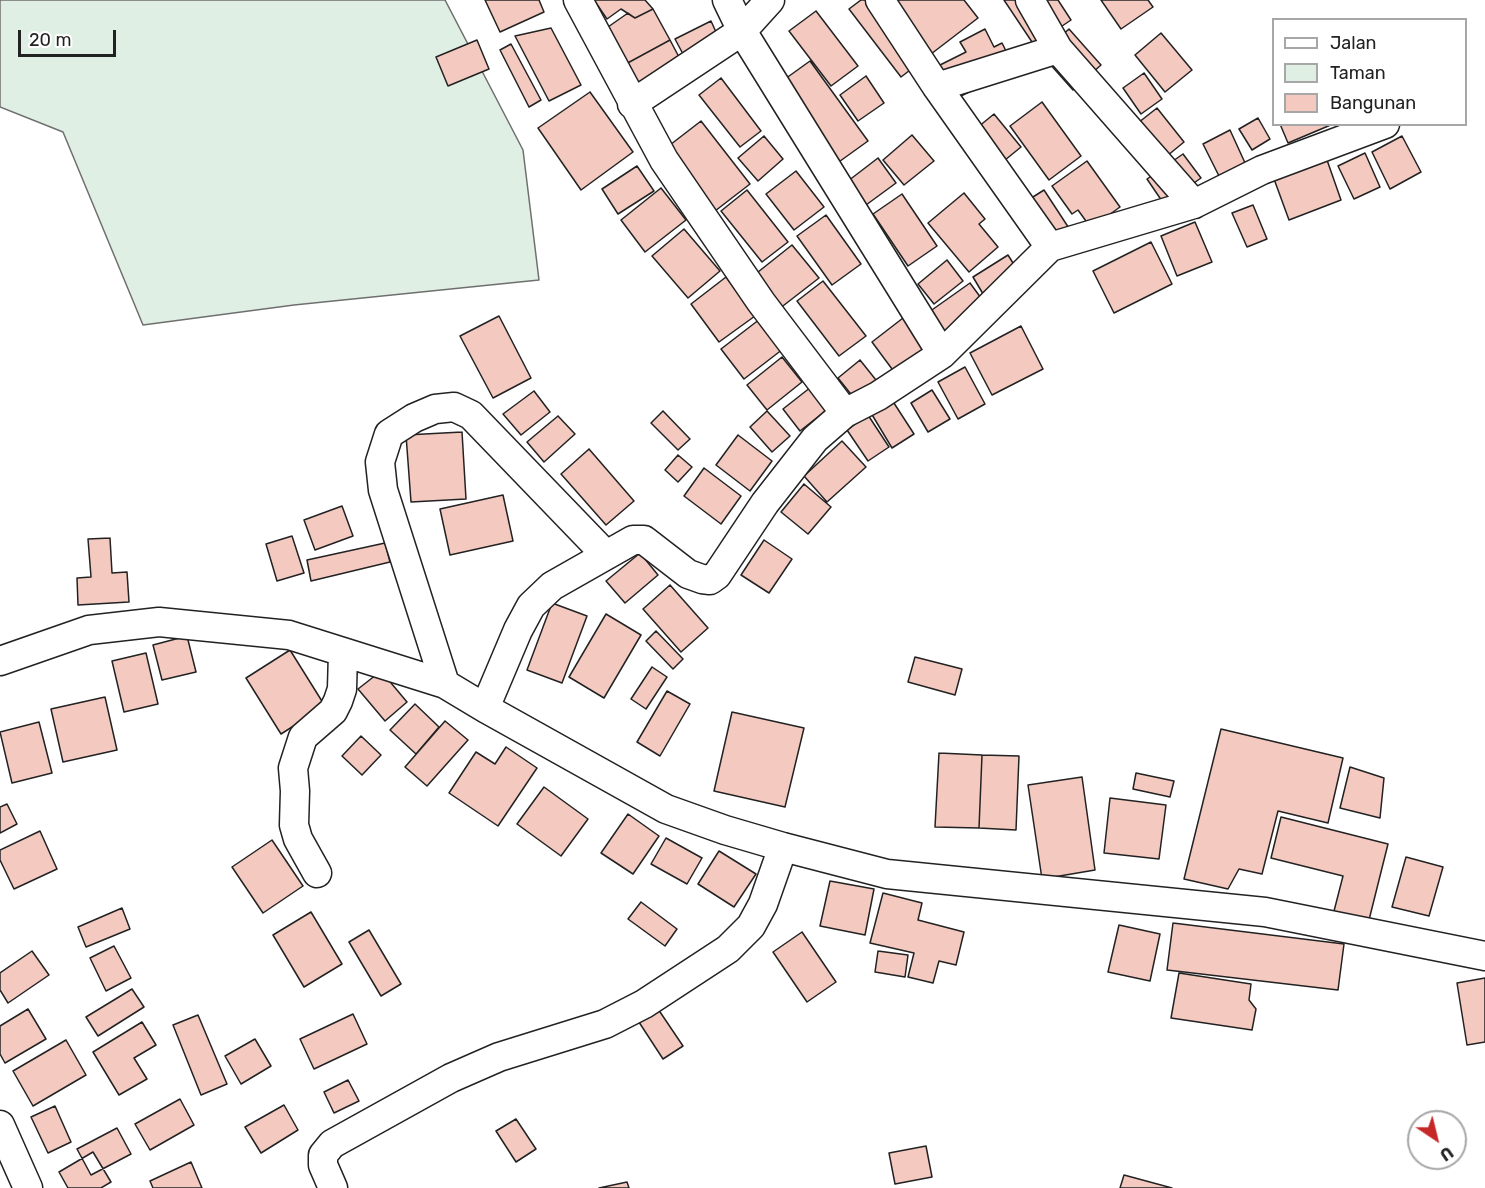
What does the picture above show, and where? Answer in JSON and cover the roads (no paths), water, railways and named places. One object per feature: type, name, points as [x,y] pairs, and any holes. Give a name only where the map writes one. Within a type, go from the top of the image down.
[{"type":"street","points":[[578,0],[664,160],[761,302],[844,412]]},
{"type":"street","points":[[727,0],[742,31],[942,354]]},
{"type":"street","points":[[633,104],[742,31],[770,0]]},
{"type":"street","points":[[880,0],[937,87],[1050,247]]},
{"type":"street","points":[[1030,0],[1058,49],[1194,204]]},
{"type":"street","points":[[937,87],[1058,49]]},
{"type":"street","points":[[485,708],[518,630],[531,606],[552,586],[633,540],[644,540],[688,574],[710,580],[717,575],[765,503],[815,439],[844,412],[878,396],[942,354],[1050,247],[1194,204],[1262,170],[1380,126]]},
{"type":"street","points":[[445,684],[383,490],[380,462],[389,434],[414,418],[435,409],[454,406],[471,415],[606,555]]},
{"type":"street","points":[[0,661],[89,630],[159,622],[289,635],[445,684],[666,809],[783,847],[887,874],[1265,912],[1485,956]]},
{"type":"street","points":[[317,873],[298,839],[294,825],[293,768],[303,737],[333,711],[338,701],[342,689],[343,653]]},
{"type":"street","points":[[333,1188],[323,1165],[323,1155],[332,1144],[470,1069],[499,1057],[605,1024],[644,1004],[728,949],[751,926],[763,904],[783,847]]},
{"type":"street","points":[[0,1125],[28,1188]]}]
